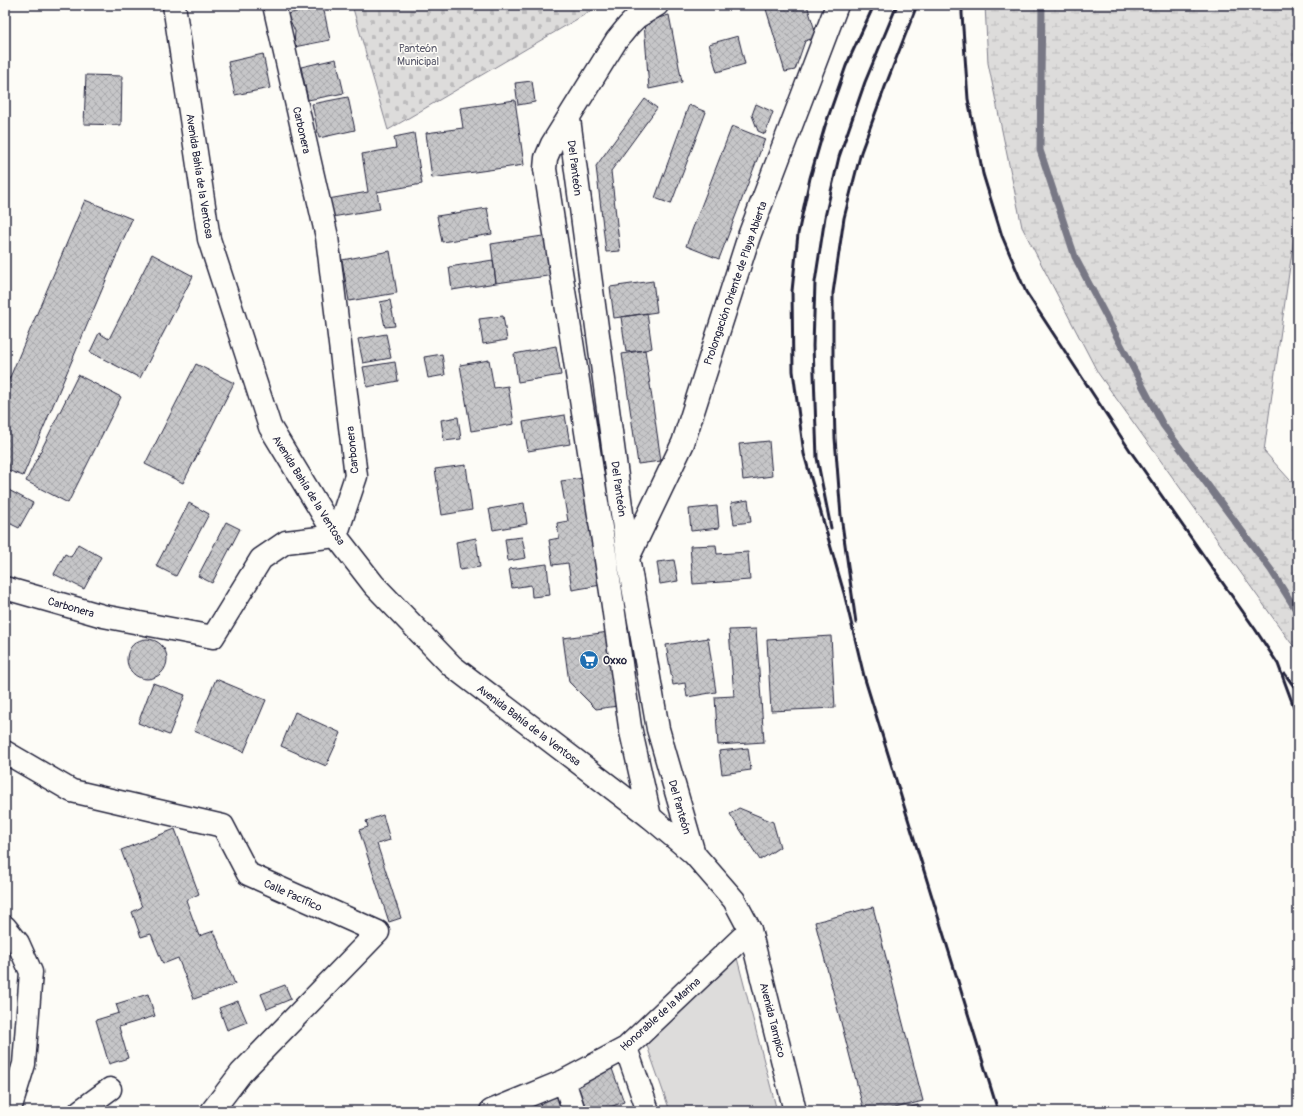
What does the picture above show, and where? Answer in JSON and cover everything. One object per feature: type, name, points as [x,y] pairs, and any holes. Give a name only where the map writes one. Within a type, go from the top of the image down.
[{"type":"street","name":"Avenida Bahía de la Ventosa","points":[[174,5],[209,239],[270,427],[336,536],[374,584],[452,666],[650,817],[694,854],[734,900],[750,930]]},
{"type":"street","name":"Carbonera","points":[[5,588],[103,616],[213,637],[260,559],[286,542],[336,536],[356,476],[326,237],[274,5]]},
{"type":"street","name":"Del Panteón","points":[[650,817],[630,727],[610,584],[544,169],[546,158],[552,144],[616,41],[636,17],[657,5]]},
{"type":"street","name":"Prolongación Oriente de Playa Abierta","points":[[628,558],[683,443],[749,236],[837,5]]},
{"type":"street","name":"Del Panteón","points":[[568,119],[628,558],[658,729],[694,854]]},
{"type":"street","name":"Calle Pacífico","points":[[5,752],[72,791],[223,826],[248,874],[378,932],[241,1073],[212,1111]]},
{"type":"street","points":[[5,927],[18,943],[32,972],[24,1064],[12,1103]]},
{"type":"street","name":"Honorable de la Marina","points":[[491,1111],[564,1081],[626,1048],[750,930]]},
{"type":"street","name":"Avenida Tampico","points":[[750,930],[795,1111]]},
{"type":"street","points":[[626,1048],[648,1111]]},
{"type":"street","points":[[564,1081],[574,1111]]},
{"type":"street","points":[[80,1111],[110,1089]]},
{"type":"green space","name":"Panteón Municipal","points":[[352,5],[601,5],[388,130]]},
{"type":"green space","points":[[985,5],[1298,5],[1298,209],[1264,451],[1298,489],[1298,650],[1291,643],[1098,373],[1022,227],[988,63]]},
{"type":"green space","points":[[737,958],[777,1111],[670,1111],[645,1040]]},
{"type":"building","points":[[777,5],[807,5],[817,37],[805,41],[795,70],[785,72],[766,9]]},
{"type":"building","points":[[323,6],[330,40],[294,47],[295,31],[287,14]]},
{"type":"building","points":[[669,15],[682,82],[649,89],[644,22]]},
{"type":"building","points":[[738,36],[745,64],[717,72],[709,44]]},
{"type":"building","points":[[263,54],[270,88],[235,95],[228,62]]},
{"type":"building","points":[[336,59],[344,93],[308,100],[301,67]]},
{"type":"building","points":[[86,75],[122,76],[121,125],[84,124]]},
{"type":"building","points":[[532,81],[535,102],[518,105],[515,83]]},
{"type":"building","points":[[348,97],[355,130],[319,138],[312,104]]},
{"type":"building","points":[[645,99],[657,108],[611,171],[620,251],[606,252],[596,166]]},
{"type":"building","points":[[515,100],[524,165],[432,178],[426,133],[463,128],[460,108]]},
{"type":"building","points":[[756,104],[773,112],[765,134],[758,131],[752,115]]},
{"type":"building","points":[[689,105],[706,112],[671,204],[655,198]]},
{"type":"building","points":[[732,126],[765,139],[719,259],[686,246]]},
{"type":"building","points":[[5,133],[8,167],[5,167]]},
{"type":"building","points":[[414,133],[422,184],[377,192],[380,209],[332,217],[328,199],[368,192],[362,154],[396,148],[394,137]]},
{"type":"building","points":[[85,200],[132,219],[23,476],[5,469],[8,463],[5,461],[5,389]]},
{"type":"building","points":[[487,208],[492,234],[442,242],[437,216]]},
{"type":"building","points":[[549,235],[555,275],[496,283],[491,244]]},
{"type":"building","points":[[390,251],[397,293],[349,301],[342,260]]},
{"type":"building","points":[[152,254],[193,276],[140,378],[90,352],[99,333],[109,339]]},
{"type":"building","points":[[493,260],[496,283],[452,290],[449,267]]},
{"type":"building","points":[[653,281],[657,312],[614,318],[610,287]]},
{"type":"building","points":[[390,300],[395,326],[385,327],[380,302]]},
{"type":"building","points":[[647,313],[652,348],[626,352],[621,317]]},
{"type":"building","points":[[503,316],[507,340],[483,344],[479,319]]},
{"type":"building","points":[[386,334],[391,358],[363,363],[358,339]]},
{"type":"building","points":[[556,346],[561,375],[518,382],[514,354]]},
{"type":"building","points":[[645,350],[661,461],[638,464],[622,354]]},
{"type":"building","points":[[442,354],[445,375],[428,378],[424,357]]},
{"type":"building","points":[[489,360],[494,388],[508,386],[514,424],[471,431],[460,365]]},
{"type":"building","points":[[395,362],[398,381],[367,387],[363,367]]},
{"type":"building","points":[[196,364],[234,383],[183,483],[145,464]]},
{"type":"building","points":[[78,375],[121,397],[68,503],[26,481]]},
{"type":"building","points":[[565,415],[570,444],[528,451],[523,422]]},
{"type":"building","points":[[458,417],[461,439],[444,441],[441,420]]},
{"type":"building","points":[[769,441],[772,476],[743,480],[739,444]]},
{"type":"building","points":[[466,465],[472,510],[442,515],[435,469]]},
{"type":"building","points":[[584,478],[601,585],[572,590],[568,563],[553,565],[549,540],[559,538],[557,523],[568,521],[561,481]]},
{"type":"building","points":[[5,488],[33,503],[19,528],[5,521]]},
{"type":"building","points":[[748,500],[751,522],[734,524],[731,503]]},
{"type":"building","points":[[189,503],[209,514],[176,576],[156,566]]},
{"type":"building","points":[[524,503],[527,524],[493,530],[489,509]]},
{"type":"building","points":[[717,506],[719,528],[691,531],[689,509]]},
{"type":"building","points":[[226,522],[240,529],[212,583],[198,576]]},
{"type":"building","points":[[522,537],[526,558],[508,561],[505,539]]},
{"type":"building","points":[[476,538],[480,567],[460,570],[456,542]]},
{"type":"building","points":[[78,544],[101,557],[84,589],[54,574],[65,554],[71,557]]},
{"type":"building","points":[[716,545],[717,554],[748,552],[750,580],[693,584],[690,546]]},
{"type":"building","points":[[674,560],[678,581],[660,584],[657,562]]},
{"type":"building","points":[[547,564],[550,595],[532,597],[531,585],[512,588],[509,569]]},
{"type":"building","points":[[756,629],[764,742],[718,745],[715,697],[734,696],[729,630]]},
{"type":"building","name":"Oxxo","points":[[609,632],[618,706],[596,709],[569,682],[563,638]]},
{"type":"building","points":[[831,636],[835,708],[771,711],[767,640]]},
{"type":"building","points":[[708,638],[716,692],[687,697],[685,683],[673,685],[666,645]]},
{"type":"building","points":[[147,639],[158,642],[164,648],[167,659],[164,670],[158,676],[147,679],[136,676],[130,670],[127,659],[130,648],[136,642]]},
{"type":"building","points":[[216,679],[266,700],[244,752],[194,731]]},
{"type":"building","points":[[153,683],[185,695],[169,735],[138,723]]},
{"type":"building","points":[[295,712],[341,733],[326,766],[281,746]]},
{"type":"building","points":[[748,748],[751,770],[722,774],[719,751]]},
{"type":"building","points":[[739,808],[773,822],[780,847],[760,860],[730,814]]},
{"type":"building","points":[[383,815],[390,840],[377,844],[401,918],[389,922],[359,830],[368,827],[366,821]]},
{"type":"building","points":[[175,829],[199,894],[186,900],[199,936],[214,931],[235,984],[194,999],[178,958],[163,964],[151,934],[141,937],[132,912],[142,907],[121,850]]},
{"type":"building","points":[[873,907],[923,1101],[883,1111],[864,1111],[815,922]]},
{"type":"building","points":[[285,985],[291,999],[267,1009],[261,994]]},
{"type":"building","points":[[148,994],[155,1016],[119,1027],[128,1058],[109,1064],[96,1020],[119,1013],[116,1004]]},
{"type":"building","points":[[238,1001],[247,1022],[227,1030],[219,1008]]},
{"type":"building","points":[[611,1066],[624,1102],[599,1111],[587,1111],[575,1079]]},
{"type":"building","points":[[556,1090],[563,1111],[543,1111],[537,1096]]},
{"type":"building","points":[[531,1098],[536,1111],[507,1111]]},
{"type":"building","points":[[918,1105],[920,1111],[897,1111]]},
{"type":"waterway","points":[[1042,5],[1040,150],[1075,257],[1163,425],[1271,570],[1298,613]]},
{"type":"railway","points":[[874,5],[846,66],[825,126],[810,178],[798,234],[792,291],[793,371],[804,454],[844,593],[864,676],[998,1111]]},
{"type":"railway","points":[[831,528],[817,458],[813,346],[815,282],[825,217],[839,157],[865,82],[897,5]]},
{"type":"railway","points":[[856,623],[841,516],[835,438],[833,293],[844,218],[861,152],[917,5]]},
{"type":"railway","points":[[962,5],[968,99],[983,174],[1002,236],[1026,292],[1131,452],[1278,664],[1298,718]]},
{"type":"railway","points":[[1285,674],[1298,692]]},
{"type":"place","name":"Oxxo","points":[[589,660]]}]
